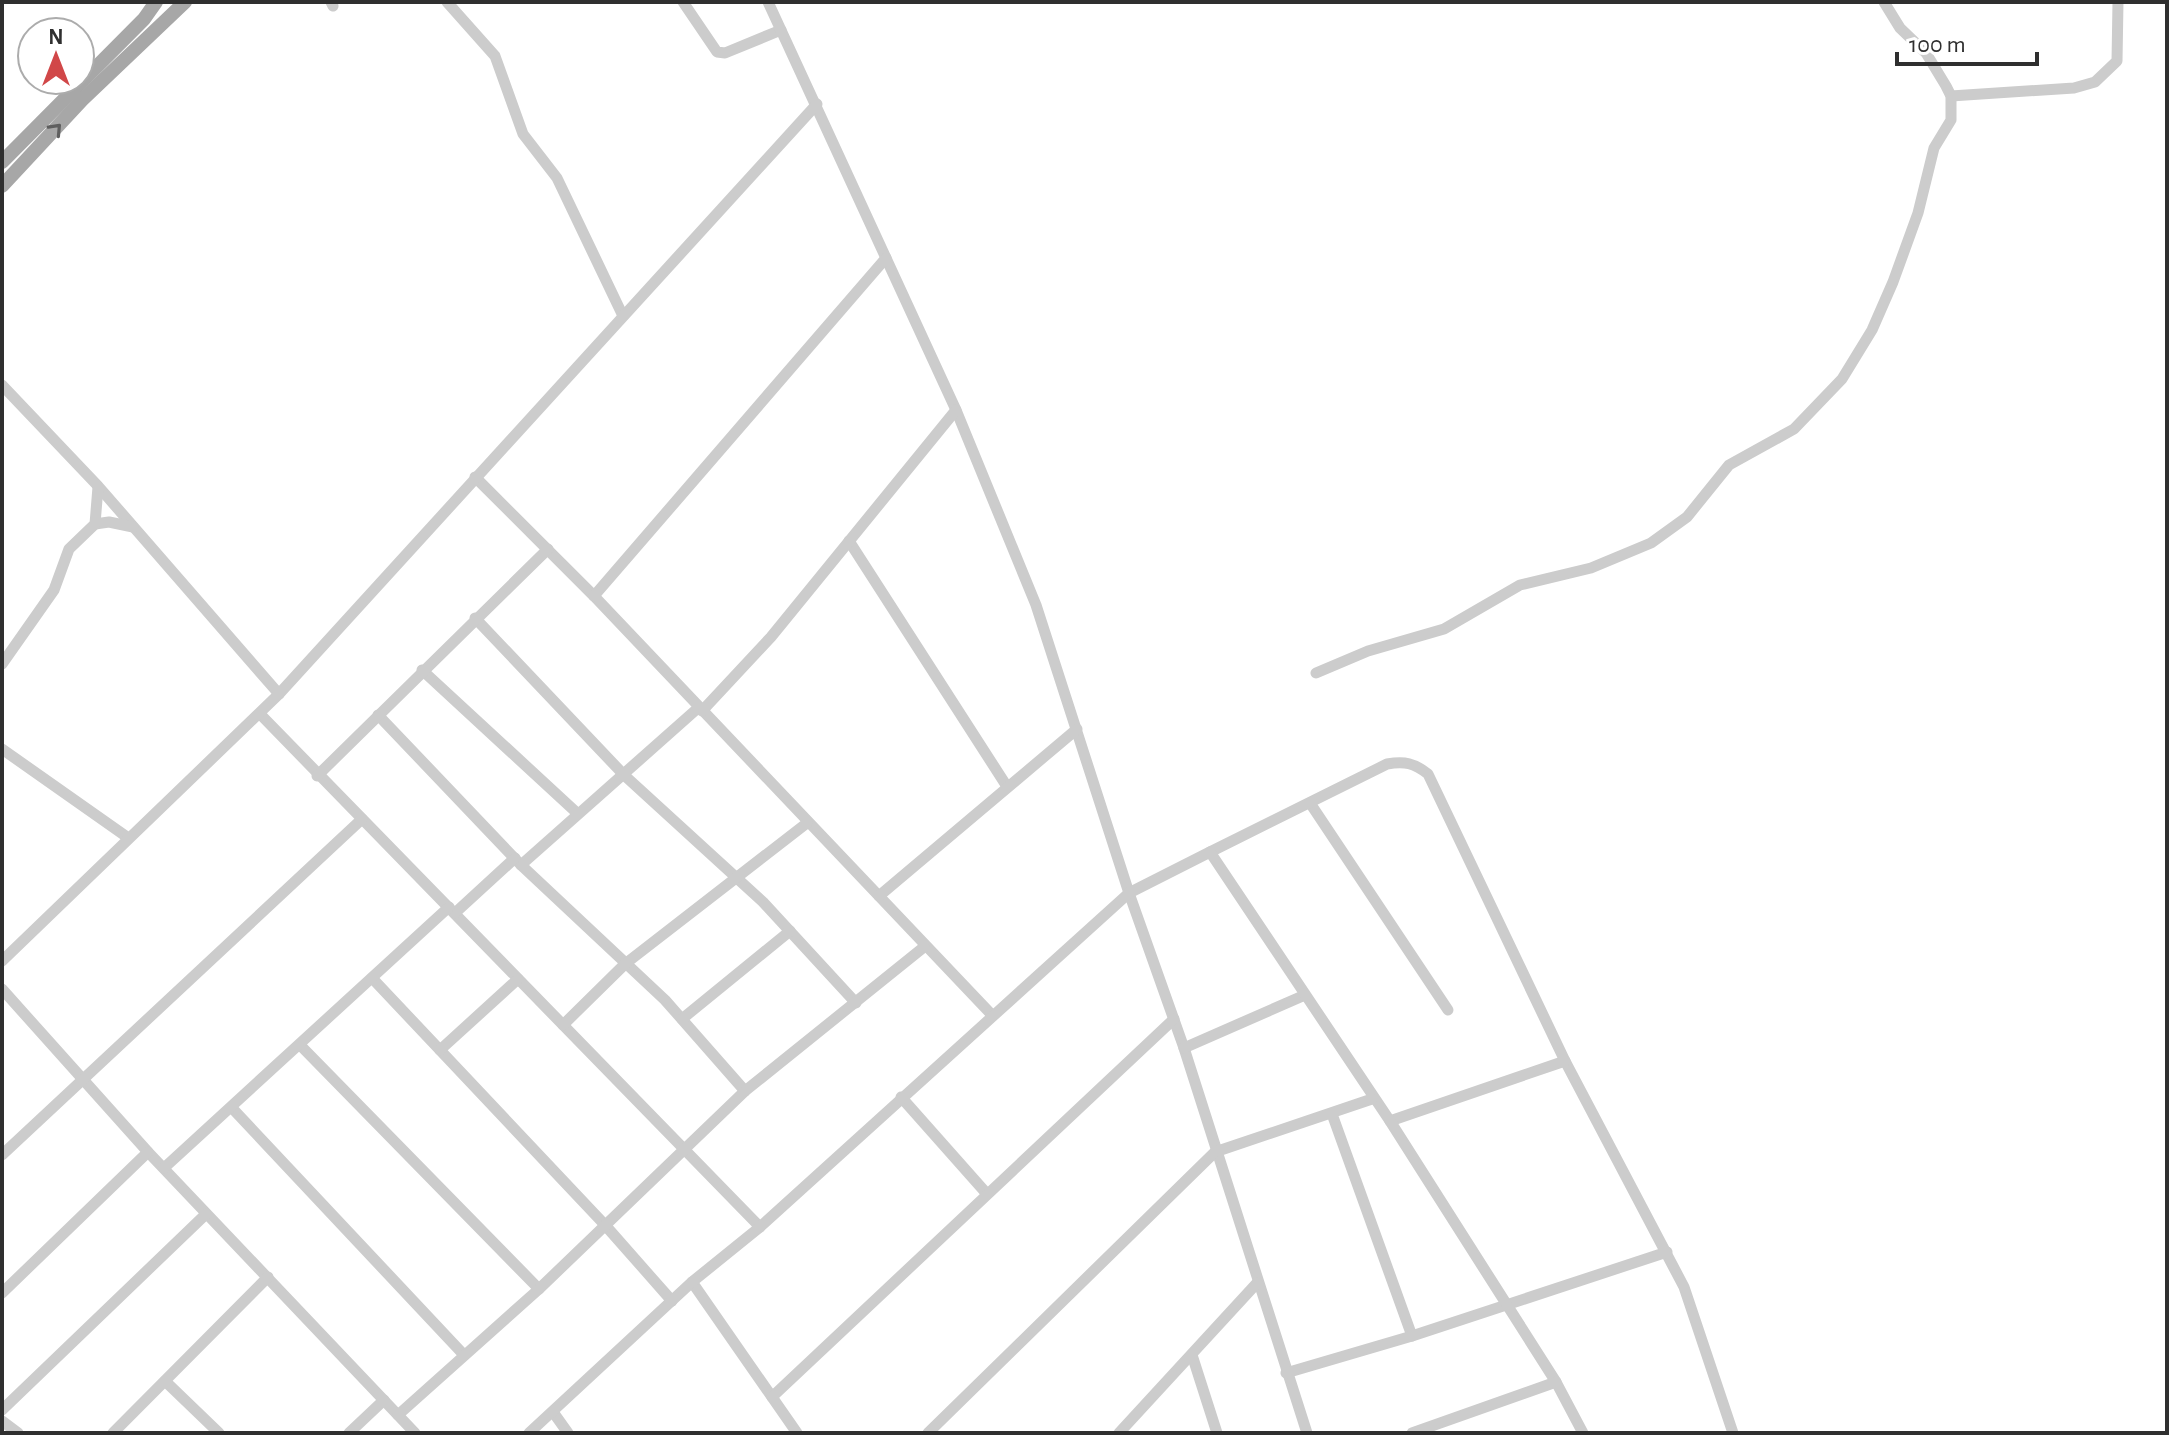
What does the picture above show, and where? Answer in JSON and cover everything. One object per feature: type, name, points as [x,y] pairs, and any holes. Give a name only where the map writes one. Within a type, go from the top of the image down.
[{"type":"main road","points":[[2,162],[144,19],[156,2]]},
{"type":"main road","points":[[2,186],[82,100],[185,2]]},
{"type":"street","points":[[447,2],[495,56],[523,134],[557,178],[623,316]]},
{"type":"street","points":[[683,2],[717,52],[725,53],[781,30]]},
{"type":"street","points":[[768,2],[956,410],[1036,605],[1129,893],[1184,1048],[1307,1433]]},
{"type":"street","points":[[1316,673],[1368,651],[1444,629],[1520,585],[1591,568],[1651,543],[1687,517],[1729,465],[1773,442],[1803,421],[1842,379],[1872,330],[1918,213],[1934,148],[1951,120],[1951,96],[1926,53],[1900,28],[1884,2]]},
{"type":"street","points":[[1951,96],[2025,94],[2095,82],[2117,61],[2118,2]]},
{"type":"street","points":[[2,961],[127,837],[260,714],[817,104]]},
{"type":"street","points":[[594,596],[886,258]]},
{"type":"street","points":[[2,385],[98,486],[279,694]]},
{"type":"street","points":[[164,1168],[372,978],[452,910],[624,775],[700,709],[771,637],[956,410]]},
{"type":"street","points":[[475,477],[594,596],[924,947],[992,1015]]},
{"type":"street","points":[[95,524],[98,486]]},
{"type":"street","points":[[2,664],[54,590],[69,549],[95,524],[109,522],[133,528]]},
{"type":"street","points":[[849,541],[1006,785]]},
{"type":"street","points":[[317,776],[548,549]]},
{"type":"street","points":[[475,618],[624,775],[790,931],[856,1003]]},
{"type":"street","points":[[422,670],[577,813]]},
{"type":"street","points":[[260,714],[317,776],[452,910],[760,1227]]},
{"type":"street","points":[[378,715],[518,861],[682,1019],[745,1091]]},
{"type":"street","points":[[879,896],[1006,785],[1077,729]]},
{"type":"street","points":[[2,749],[127,837]]},
{"type":"street","points":[[529,1433],[692,1282],[760,1227],[1129,893],[1387,764],[1403,761],[1417,765],[1428,774],[1565,1061],[1667,1252],[1684,1287],[1733,1433]]},
{"type":"street","points":[[1310,803],[1448,1010]]},
{"type":"street","points":[[2,1155],[362,819]]},
{"type":"street","points":[[563,1025],[625,964],[807,823]]},
{"type":"street","points":[[1210,852],[1372,1099],[1390,1121],[1556,1382],[1583,1433]]},
{"type":"street","points":[[682,1019],[790,931]]},
{"type":"street","points":[[398,1415],[539,1289],[745,1091],[924,947]]},
{"type":"street","points":[[372,978],[605,1225],[672,1301]]},
{"type":"street","points":[[440,1050],[518,979]]},
{"type":"street","points":[[2,989],[148,1152],[415,1433]]},
{"type":"street","points":[[1184,1048],[1305,995]]},
{"type":"street","points":[[772,1397],[1174,1019]]},
{"type":"street","points":[[300,1045],[539,1289]]},
{"type":"street","points":[[1390,1121],[1565,1061]]},
{"type":"street","points":[[901,1097],[987,1194]]},
{"type":"street","points":[[928,1433],[1215,1152],[1372,1099]]},
{"type":"street","points":[[232,1108],[464,1355]]},
{"type":"street","points":[[1332,1114],[1412,1336]]},
{"type":"street","points":[[2,1293],[148,1152]]},
{"type":"street","points":[[2,1410],[206,1214]]},
{"type":"street","points":[[1286,1373],[1412,1336],[1667,1252]]},
{"type":"street","points":[[113,1433],[268,1277]]},
{"type":"street","points":[[692,1282],[797,1433]]},
{"type":"street","points":[[1119,1433],[1257,1283]]},
{"type":"street","points":[[1192,1355],[1217,1433]]},
{"type":"street","points":[[165,1381],[219,1433]]},
{"type":"street","points":[[1412,1433],[1556,1382]]},
{"type":"street","points":[[349,1433],[384,1400]]},
{"type":"street","points":[[553,1412],[568,1433]]},
{"type":"street","points":[[2,1421],[18,1433]]}]
